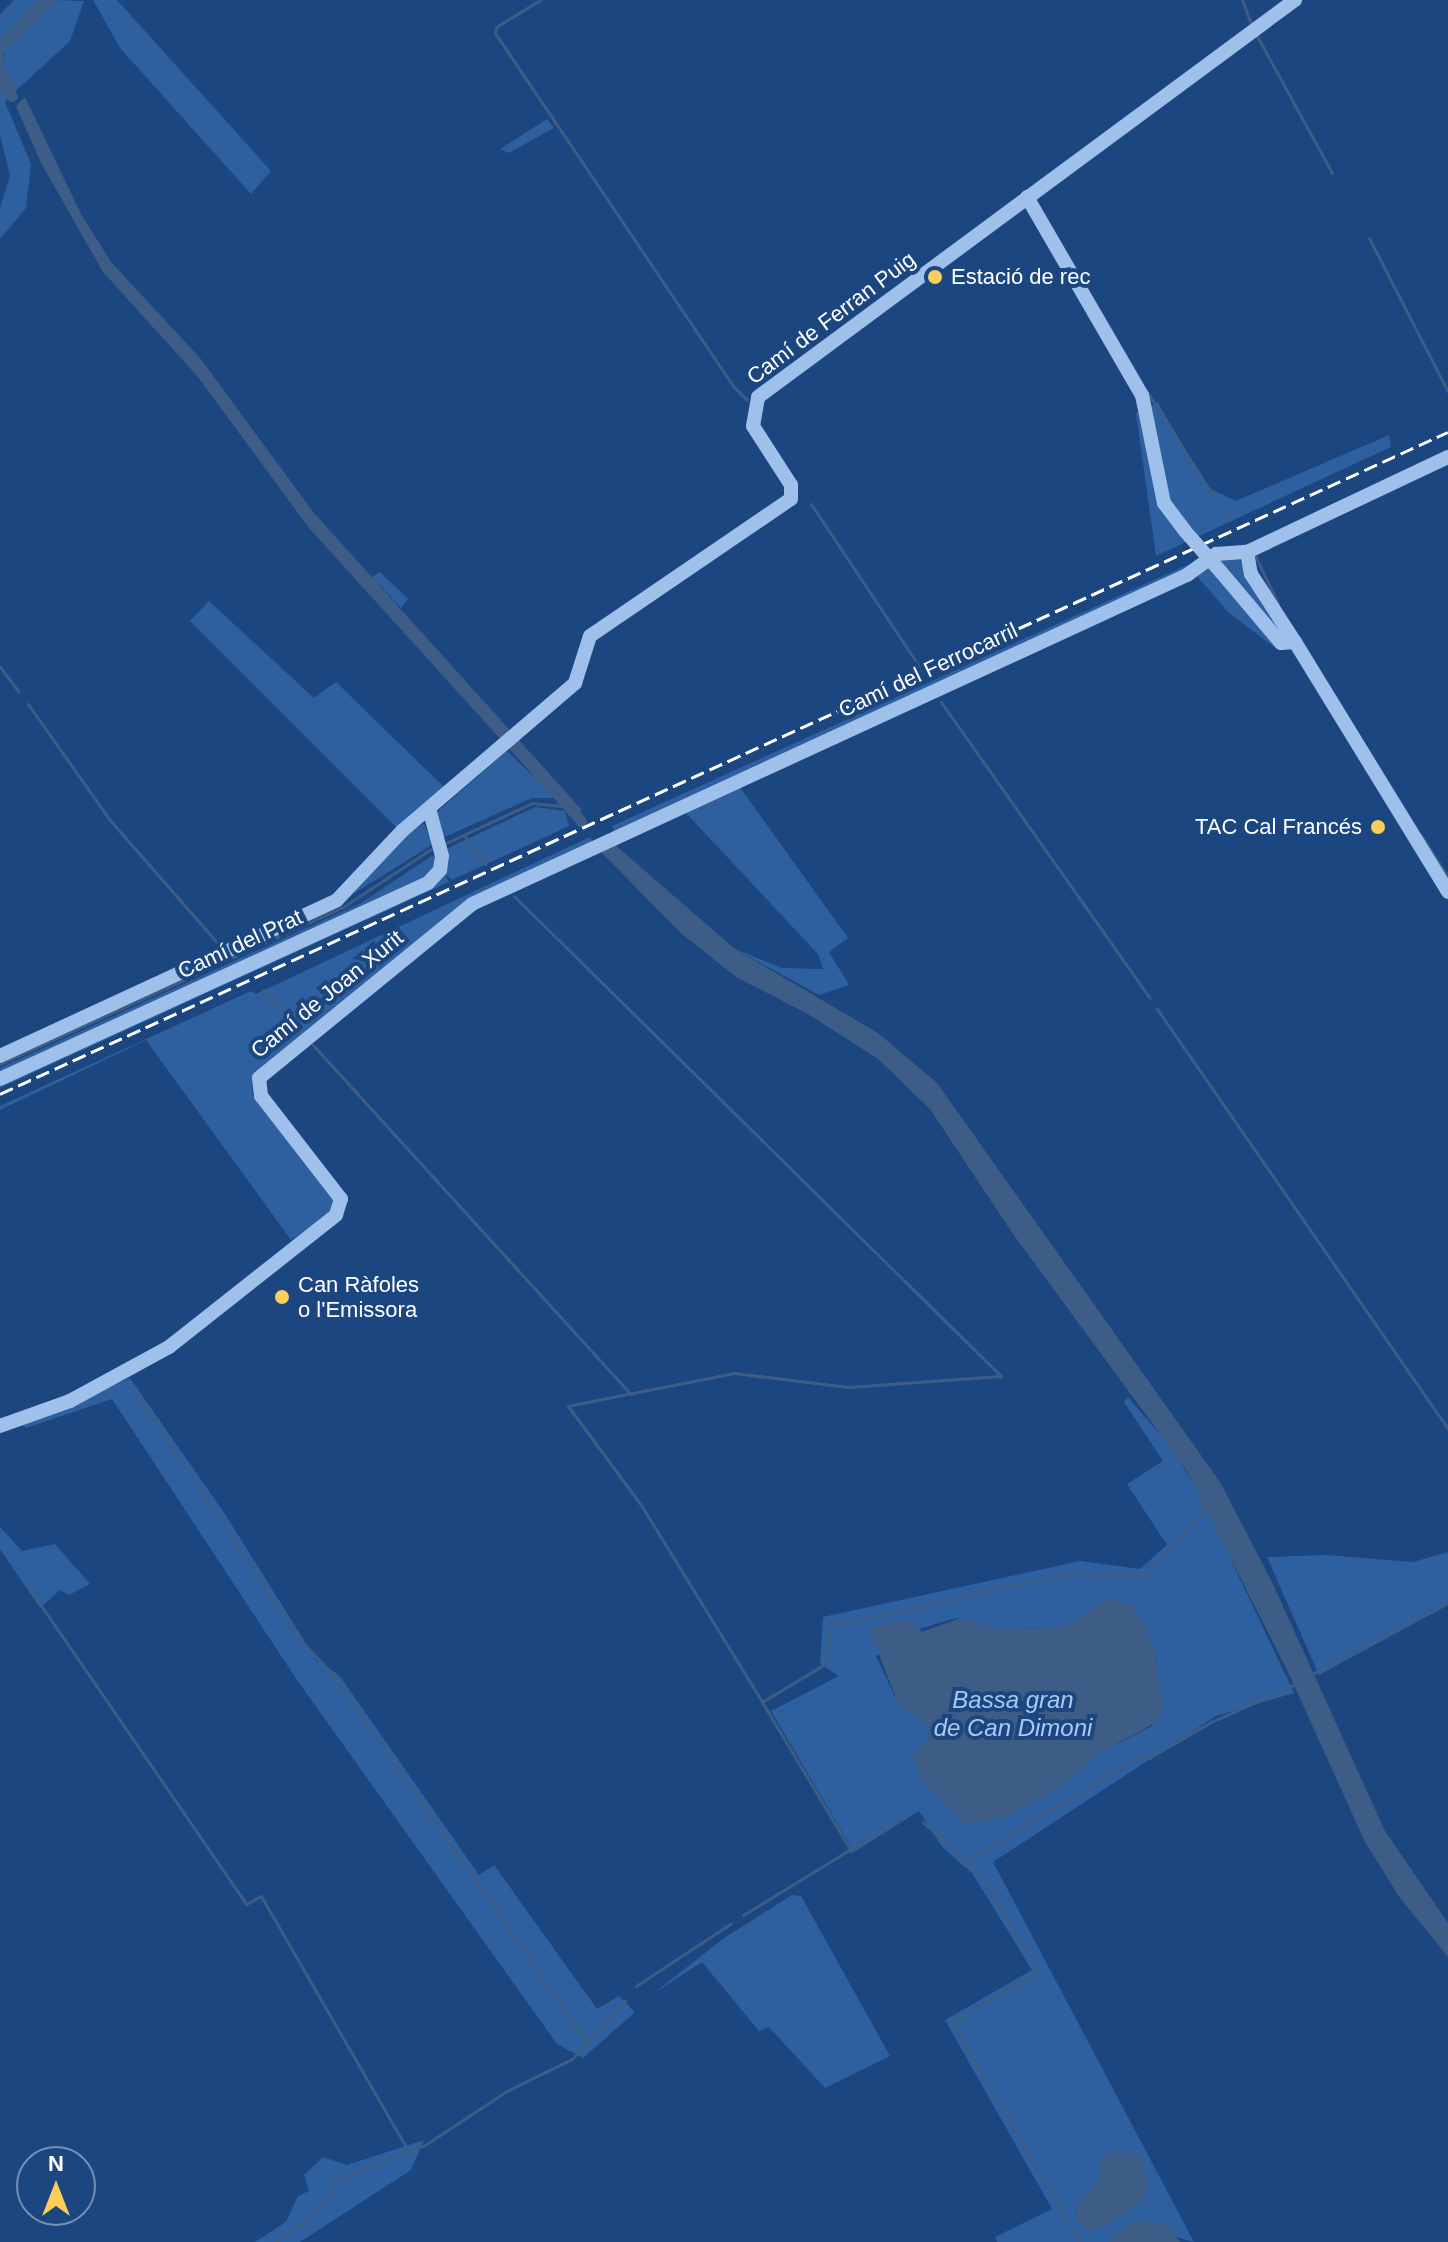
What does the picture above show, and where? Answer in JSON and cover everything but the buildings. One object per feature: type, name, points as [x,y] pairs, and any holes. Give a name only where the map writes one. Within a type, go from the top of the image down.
[{"type":"street","name":"Camí de Ferran Puig","points":[[0,1056],[337,900],[402,831],[430,812],[575,683],[590,636],[791,499],[791,485],[753,426],[758,397],[1295,0]]},
{"type":"street","points":[[1027,197],[1142,395],[1164,503],[1281,643],[1295,642]]},
{"type":"street","name":"Camí del Ferrocarril","points":[[627,833],[1187,575],[1216,554],[1247,552],[1448,457]]},
{"type":"street","points":[[1247,552],[1251,574],[1448,892]]},
{"type":"street","name":"Camí del Prat","points":[[0,1079],[428,883],[442,856],[430,812]]},
{"type":"street","name":"Camí de Joan Xurit","points":[[0,1426],[70,1401],[169,1347],[341,1207],[331,1185],[261,1096],[259,1078],[472,904],[627,833]]},
{"type":"shaded area","points":[[14,0],[40,0],[0,43],[0,14]]},
{"type":"shaded area","points":[[54,0],[84,1],[70,41],[18,89],[3,72],[4,51]]},
{"type":"shaded area","points":[[93,0],[117,0],[271,171],[251,194],[120,48]]},
{"type":"shaded area","points":[[0,70],[16,91],[5,102],[31,164],[26,208],[0,239],[0,208],[10,176],[0,135]]},
{"type":"shaded area","points":[[547,119],[554,128],[509,153],[500,149]]},
{"type":"shaded area","points":[[1158,403],[1208,488],[1236,501],[1389,435],[1391,447],[1156,556],[1136,413]]},
{"type":"shaded area","points":[[1238,557],[1278,626],[1276,628],[1215,560]]},
{"type":"shaded area","points":[[1207,563],[1278,650],[1228,612],[1197,576]]},
{"type":"shaded area","points":[[1189,564],[1180,576],[615,834],[612,826]]},
{"type":"shaded area","points":[[380,572],[408,599],[401,608],[372,577]]},
{"type":"shaded area","points":[[209,601],[314,698],[336,682],[447,790],[396,827],[190,621]]},
{"type":"shaded area","points":[[507,751],[556,798],[532,798],[440,839],[437,812]]},
{"type":"shaded area","points":[[739,786],[848,938],[829,952],[849,985],[819,995],[735,949],[782,968],[823,969],[818,954],[684,811]]},
{"type":"shaded area","points":[[535,807],[565,811],[569,826],[452,880],[443,872],[444,850]]},
{"type":"shaded area","points":[[424,823],[432,845],[353,894],[404,836]]},
{"type":"shaded area","points":[[590,837],[593,843],[468,903],[254,1076],[252,1094],[336,1198],[332,1214],[291,1240],[146,1040],[0,1110],[0,1106],[251,991],[256,994]]},
{"type":"shaded area","points":[[433,855],[449,882],[0,1088],[0,1068],[361,903]]},
{"type":"shaded area","points":[[130,1378],[225,1514],[317,1661],[339,1675],[479,1875],[494,1865],[597,2009],[619,1996],[635,2012],[583,2058],[557,2044],[297,1680],[112,1399],[26,1428],[22,1425]]},
{"type":"shaded area","points":[[1128,1397],[1175,1452],[1205,1505],[1294,1693],[1216,1716],[993,1862],[1194,2242],[1128,2224],[1109,2242],[997,2242],[995,2237],[1052,2209],[945,2020],[1032,1970],[972,1873],[943,1848],[919,1811],[854,1852],[771,1711],[839,1676],[820,1664],[823,1617],[1080,1561],[1140,1569],[1167,1545],[1127,1484],[1163,1461],[1124,1402]],"holes":[[[1110,1597],[1135,1606],[1154,1648],[1163,1712],[1152,1726],[1101,1752],[1057,1788],[1008,1816],[965,1824],[928,1740],[929,1728],[897,1701],[876,1656],[915,1630],[956,1618],[999,1629],[1062,1628]],[[1099,2180],[1148,2182],[1143,2199],[1121,2217],[1075,2219],[1078,2202]]]},
{"type":"shaded area","points":[[0,1527],[22,1551],[55,1544],[90,1584],[69,1595],[60,1590],[40,1608],[0,1549]]},
{"type":"shaded area","points":[[1448,1552],[1448,1605],[1319,1675],[1267,1557],[1325,1555],[1413,1562]]},
{"type":"shaded area","points":[[792,1895],[801,1896],[890,2056],[825,2088],[769,2027],[759,2031],[702,1962],[654,1993],[724,1938]]},
{"type":"shaded area","points":[[424,2140],[411,2170],[300,2242],[255,2242],[286,2222],[298,2196],[309,2191],[304,2175],[323,2157],[347,2165]]},
{"type":"water","points":[[39,0],[56,0],[3,54],[4,69],[18,88],[10,97],[0,81],[0,40]]},
{"type":"water","points":[[25,97],[81,214],[111,262],[200,358],[314,513],[582,810],[570,816],[309,528],[198,377],[103,272],[41,163],[16,106]]},
{"type":"water","points":[[614,844],[735,949],[878,1033],[937,1083],[1220,1482],[1272,1582],[1385,1831],[1448,1923],[1448,1957],[1400,1898],[1365,1842],[1288,1672],[1185,1468],[1013,1234],[930,1109],[878,1059],[808,1014],[736,977],[682,934],[599,850]]},
{"type":"water","name":"Bassa gran de Can Dimoni","points":[[1110,1597],[1135,1606],[1154,1648],[1163,1712],[1159,1721],[1101,1752],[1057,1788],[1008,1816],[965,1824],[924,1784],[912,1756],[928,1740],[929,1728],[897,1701],[870,1631],[886,1622],[910,1621],[922,1632],[960,1618],[999,1629],[1062,1628]]},
{"type":"water","points":[[1117,2151],[1141,2155],[1148,2182],[1143,2199],[1121,2217],[1089,2232],[1075,2219],[1078,2202],[1099,2180],[1099,2158]]},
{"type":"water","points":[[1141,2221],[1168,2225],[1180,2242],[1109,2242],[1128,2224]]},
{"type":"waterway","points":[[540,0],[496,27],[495,33],[734,387],[747,400]]},
{"type":"waterway","points":[[1242,0],[1251,23]]},
{"type":"waterway","points":[[1257,36],[1332,173]]},
{"type":"waterway","points":[[0,80],[12,96]]},
{"type":"waterway","points":[[1369,238],[1448,392]]},
{"type":"waterway","points":[[1148,393],[1213,496]]},
{"type":"waterway","points":[[811,504],[919,666]]},
{"type":"waterway","points":[[1223,511],[1230,520]]},
{"type":"waterway","points":[[1254,553],[1278,604]]},
{"type":"waterway","points":[[0,667],[19,692]]},
{"type":"waterway","points":[[941,702],[1150,998]]},
{"type":"waterway","points":[[28,704],[109,819],[221,947]]},
{"type":"waterway","points":[[446,843],[532,803],[561,806]]},
{"type":"waterway","points":[[567,804],[581,821]]},
{"type":"waterway","points":[[464,835],[485,864]]},
{"type":"waterway","points":[[1421,835],[1448,877]]},
{"type":"waterway","points":[[0,1064],[343,907],[431,849]]},
{"type":"waterway","points":[[514,896],[1001,1376],[848,1387],[734,1373],[568,1406],[641,1505],[762,1702],[825,1664],[831,1626],[1072,1572],[1144,1577],[1209,1504]]},
{"type":"waterway","points":[[263,990],[301,1032]]},
{"type":"waterway","points":[[1157,1009],[1448,1429]]},
{"type":"waterway","points":[[313,1045],[631,1394]]},
{"type":"waterway","points":[[136,1393],[296,1635],[333,1675],[588,2043]]},
{"type":"waterway","points":[[27,1585],[246,1904],[261,1896],[408,2151]]},
{"type":"waterway","points":[[1310,1675],[1448,1603]]},
{"type":"waterway","points":[[979,1853],[1142,1755],[1149,1758],[1211,1722],[1294,1685]]},
{"type":"waterway","points":[[762,1702],[851,1851]]},
{"type":"waterway","points":[[743,1915],[911,1812]]},
{"type":"waterway","points":[[923,1822],[978,1873]]},
{"type":"waterway","points":[[966,1861],[975,1855]]},
{"type":"waterway","points":[[982,1876],[1035,1966],[1036,1976]]},
{"type":"waterway","points":[[636,1986],[730,1924]]},
{"type":"waterway","points":[[1035,1973],[953,2023],[1080,2242]]},
{"type":"waterway","points":[[275,2242],[311,2218],[330,2197],[336,2180],[425,2145],[507,2091],[572,2059],[625,2001]]},
{"type":"railway","points":[[0,1094],[1448,432]]},
{"type":"place","name":"Estació de rec","points":[[935,277]]},
{"type":"place","name":"TAC Cal Francés","points":[[1378,827]]},
{"type":"place","name":"Can Ràfoles o l'Emissora","points":[[282,1297]]}]
